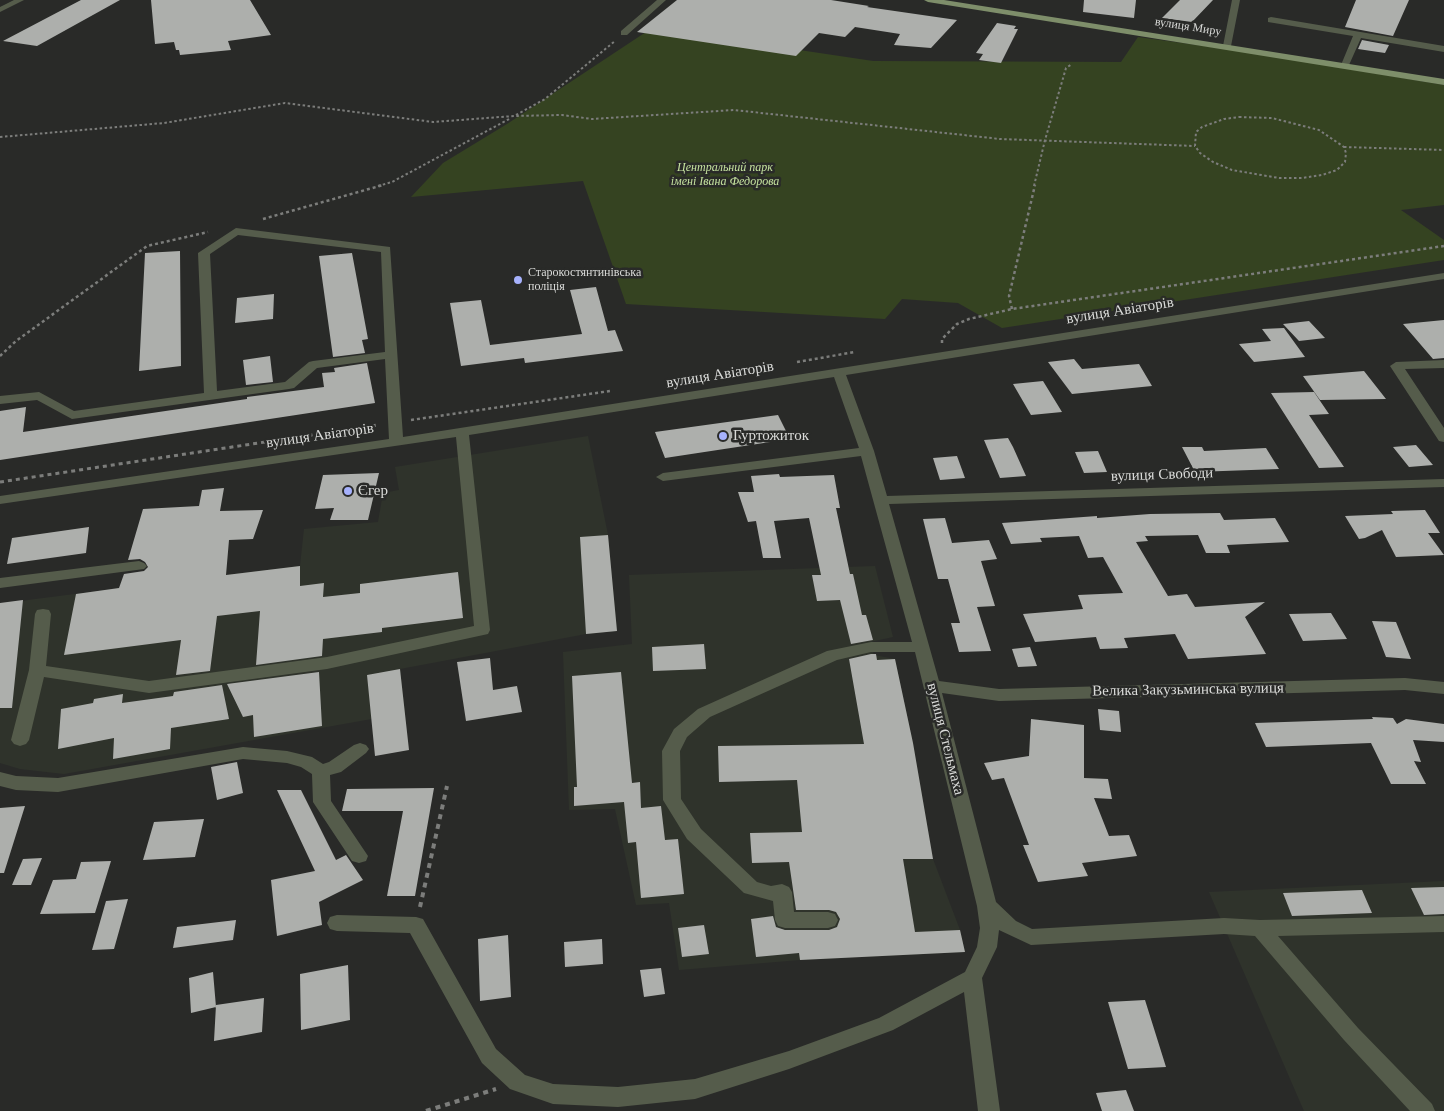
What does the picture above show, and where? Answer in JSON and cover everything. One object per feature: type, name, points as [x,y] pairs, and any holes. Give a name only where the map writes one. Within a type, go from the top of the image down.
[{"type":"main road","name":"вулиця Миру","points":[[928,0],[1444,82]]},
{"type":"street","points":[[0,10],[20,0]]},
{"type":"street","points":[[624,33],[662,0]]},
{"type":"street","points":[[1227,46],[1236,0]]},
{"type":"street","points":[[1271,20],[1444,48]]},
{"type":"street","points":[[1345,65],[1358,34]]},
{"type":"street","points":[[211,396],[204,253],[236,231],[386,248],[396,442]]},
{"type":"street","name":"вулиця Авіаторів","points":[[0,500],[462,432],[1444,276]]},
{"type":"street","points":[[0,400],[39,396],[72,415],[289,385],[313,365],[391,355]]},
{"type":"street","points":[[1444,364],[1396,366],[1444,438]]},
{"type":"street","name":"вулиця Стельмаха","points":[[839,373],[867,451],[882,500],[932,686],[987,906],[990,928],[987,947],[972,978]]},
{"type":"street","points":[[37,670],[149,687],[326,663],[482,630],[462,432]]},
{"type":"street","points":[[663,476],[867,451]]},
{"type":"street","name":"вулиця Свободи","points":[[882,500],[1444,483]]},
{"type":"street","points":[[0,583],[139,566]]},
{"type":"street","points":[[20,740],[37,670],[43,614]]},
{"type":"street","points":[[828,920],[785,920],[782,892],[771,894],[751,888],[694,834],[672,800],[671,751],[680,733],[704,713],[833,655],[871,647],[922,648]]},
{"type":"street","name":"Велика Закузьминська вулиця","points":[[932,686],[999,695],[1405,684],[1444,688]]},
{"type":"street","points":[[0,779],[16,783],[58,785],[243,753],[287,757],[306,762],[321,771],[336,767],[360,749]]},
{"type":"street","points":[[321,771],[322,802],[359,856]]},
{"type":"street","points":[[987,906],[1009,927],[1031,937],[1224,926],[1260,928],[1444,924]]},
{"type":"street","points":[[337,923],[416,925],[489,1056],[518,1082],[553,1094],[618,1097],[696,1089],[789,1060],[886,1024],[972,978],[989,1111]]},
{"type":"street","points":[[1260,928],[1351,1034],[1424,1111]]},
{"type":"path","points":[[255,221],[392,182],[545,99],[624,33]]},
{"type":"path","points":[[1012,309],[1008,296],[1045,140],[1066,68],[1072,64]]},
{"type":"path","points":[[0,137],[164,123],[285,102],[433,122],[514,116],[562,115],[592,119],[734,110],[1000,138],[1195,146]]},
{"type":"path","points":[[1255,117],[1305,125],[1331,136],[1344,147],[1346,153],[1345,162],[1337,170],[1322,175],[1302,178],[1279,178],[1232,170],[1214,162],[1200,153],[1195,146],[1194,139],[1196,132],[1202,127],[1224,119],[1255,117]]},
{"type":"path","points":[[1344,147],[1444,150]]},
{"type":"path","points":[[0,356],[16,340],[108,276],[147,246],[210,232]]},
{"type":"path","points":[[943,356],[942,339],[949,331],[969,319],[1012,309],[1444,247]]},
{"type":"path","points":[[942,339],[951,338]]},
{"type":"path","points":[[791,363],[857,352]]},
{"type":"path","points":[[0,482],[619,390]]},
{"type":"path","points":[[416,925],[446,786]]},
{"type":"path","points":[[426,1111],[518,1082]]},
{"type":"shaded area","points":[[588,436],[608,535],[617,631],[586,634],[400,669],[405,713],[64,774],[20,769],[0,763],[0,606],[28,600],[184,580],[186,566],[227,561],[226,575],[300,566],[304,529],[378,522],[383,493],[399,490],[395,467]]},
{"type":"shaded area","points":[[875,566],[893,637],[870,642],[874,655],[895,659],[913,743],[933,859],[960,930],[965,952],[800,960],[679,970],[669,903],[636,905],[615,809],[569,810],[563,652],[632,644],[629,575]]},
{"type":"shaded area","points":[[1444,881],[1444,1111],[1304,1111],[1209,892]]},
{"type":"green space","name":"Центральний парк імені Івана Федорова","points":[[652,28],[873,61],[1121,62],[1138,37],[1248,52],[1444,85],[1444,205],[1401,210],[1444,240],[1444,260],[1002,328],[958,303],[902,299],[885,319],[626,304],[583,181],[411,197],[443,163],[507,124]]},
{"type":"building","points":[[81,0],[120,0],[37,46],[3,41]]},
{"type":"building","points":[[151,0],[250,0],[271,35],[228,41],[231,50],[180,55],[179,50],[176,50],[174,42],[155,44]]},
{"type":"building","points":[[677,0],[831,0],[957,20],[931,48],[894,45],[900,34],[855,27],[845,37],[819,33],[796,56],[637,32]]},
{"type":"building","points":[[1084,0],[1136,0],[1134,18],[1083,12]]},
{"type":"building","points":[[1180,0],[1213,0],[1192,22],[1162,18]]},
{"type":"building","points":[[1356,0],[1409,0],[1393,36],[1345,27]]},
{"type":"building","points":[[997,23],[1016,26],[1014,29],[1018,29],[1001,63],[979,60],[983,54],[976,53]]},
{"type":"building","points":[[1362,40],[1389,45],[1385,53],[1358,49]]},
{"type":"building","points":[[180,251],[181,366],[139,371],[145,253]]},
{"type":"building","points":[[352,253],[368,339],[362,340],[365,353],[333,357],[319,256]]},
{"type":"building","points":[[596,287],[608,331],[615,330],[623,351],[525,363],[524,358],[461,366],[450,303],[481,300],[490,345],[582,334],[570,290]]},
{"type":"building","points":[[274,294],[273,319],[235,323],[237,298]]},
{"type":"building","points":[[1444,320],[1444,358],[1433,359],[1403,324]]},
{"type":"building","points":[[1309,321],[1325,338],[1299,341],[1283,324]]},
{"type":"building","points":[[1284,328],[1305,357],[1254,362],[1239,344],[1271,341],[1262,329]]},
{"type":"building","points":[[270,356],[273,382],[246,385],[243,360]]},
{"type":"building","points":[[1074,359],[1082,369],[1139,364],[1152,386],[1072,394],[1048,362]]},
{"type":"building","points":[[367,363],[375,403],[0,460],[0,411],[26,407],[23,432],[324,387],[322,373],[335,372],[334,368]]},
{"type":"building","points":[[1364,371],[1386,399],[1320,400],[1303,376]]},
{"type":"building","points":[[1043,381],[1062,412],[1031,415],[1013,384]]},
{"type":"building","points":[[1314,392],[1329,414],[1309,415],[1344,467],[1319,468],[1271,393]]},
{"type":"building","name":"Гуртожиток","points":[[778,415],[790,439],[665,458],[655,432]]},
{"type":"building","points":[[1008,438],[1026,476],[1000,478],[984,440]]},
{"type":"building","points":[[1416,445],[1433,465],[1409,467],[1393,447]]},
{"type":"building","points":[[1182,447],[1202,447],[1204,451],[1266,448],[1279,469],[1195,472]]},
{"type":"building","points":[[1098,451],[1107,472],[1084,473],[1075,452]]},
{"type":"building","points":[[957,456],[965,478],[940,480],[933,458]]},
{"type":"building","name":"Єгер","points":[[379,473],[368,520],[330,520],[334,508],[315,509],[323,475]]},
{"type":"building","points":[[779,474],[780,477],[834,475],[840,508],[836,508],[850,574],[853,574],[862,615],[866,615],[873,640],[851,644],[840,600],[817,601],[812,575],[821,575],[809,518],[774,521],[781,558],[763,558],[756,521],[748,522],[738,492],[754,492],[751,476]]},
{"type":"building","points":[[224,488],[220,511],[263,510],[253,539],[229,540],[226,575],[300,566],[300,586],[324,583],[323,597],[360,593],[360,584],[458,572],[463,618],[382,628],[382,632],[323,639],[322,656],[256,665],[260,611],[217,616],[210,671],[176,675],[181,640],[64,655],[76,594],[119,588],[124,574],[144,571],[148,567],[140,559],[128,560],[143,509],[199,506],[202,490]]},
{"type":"building","points":[[1425,510],[1440,533],[1428,533],[1444,555],[1396,557],[1382,530],[1359,539],[1345,516],[1393,514],[1391,511]]},
{"type":"building","points":[[1220,513],[1224,520],[1275,518],[1289,542],[1227,545],[1230,553],[1206,553],[1198,535],[1145,536],[1148,541],[1136,542],[1168,596],[1187,594],[1195,607],[1265,602],[1245,617],[1266,654],[1188,659],[1175,634],[1124,638],[1128,648],[1100,649],[1096,637],[1035,642],[1023,614],[1083,609],[1078,595],[1123,593],[1103,557],[1088,558],[1079,536],[1040,538],[1042,542],[1011,544],[1002,523],[1097,516],[1097,518],[1150,514]]},
{"type":"building","points":[[945,518],[952,543],[989,540],[997,559],[981,561],[995,606],[977,607],[991,651],[959,652],[951,623],[960,623],[948,579],[938,579],[923,519]]},
{"type":"building","points":[[89,527],[86,553],[7,564],[12,538]]},
{"type":"building","points":[[608,535],[617,631],[586,634],[580,537]]},
{"type":"building","points":[[23,600],[12,708],[0,708],[0,603]]},
{"type":"building","points":[[1331,613],[1347,639],[1303,641],[1289,614]]},
{"type":"building","points":[[1372,621],[1396,622],[1411,659],[1386,657]]},
{"type":"building","points":[[704,644],[706,669],[653,671],[652,647]]},
{"type":"building","points":[[1030,647],[1037,666],[1018,667],[1012,649]]},
{"type":"building","points":[[876,654],[877,660],[895,659],[913,743],[933,859],[903,859],[915,932],[960,930],[965,952],[800,960],[799,953],[756,957],[751,919],[773,916],[776,927],[785,930],[829,930],[837,927],[840,919],[836,912],[829,910],[796,910],[789,862],[752,863],[750,833],[802,832],[797,780],[719,782],[718,746],[864,744],[849,659]]},
{"type":"building","points":[[490,658],[493,690],[517,686],[522,712],[466,721],[457,662]]},
{"type":"building","points":[[400,669],[409,750],[375,756],[367,675]]},
{"type":"building","points":[[319,672],[322,726],[254,737],[253,715],[243,717],[227,684]]},
{"type":"building","points":[[621,672],[632,783],[640,782],[641,808],[661,806],[665,840],[678,839],[684,894],[641,898],[636,842],[628,843],[624,802],[574,806],[574,787],[577,787],[572,676]]},
{"type":"building","points":[[222,685],[229,719],[171,728],[170,749],[113,759],[114,738],[58,749],[61,709],[93,703],[94,699],[123,694],[122,703],[173,696],[174,692]]},
{"type":"building","points":[[1098,709],[1119,711],[1121,732],[1100,730]]},
{"type":"building","points":[[1372,717],[1393,718],[1397,724],[1406,719],[1444,724],[1444,742],[1413,740],[1421,762],[1414,761],[1426,784],[1391,784],[1371,743],[1266,747],[1255,723],[1373,719]]},
{"type":"building","points":[[1031,719],[1084,725],[1084,778],[1108,779],[1112,799],[1094,798],[1109,836],[1129,835],[1137,856],[1082,863],[1088,876],[1038,882],[1023,845],[1029,845],[1004,778],[992,780],[984,763],[1029,756]]},
{"type":"building","points":[[237,762],[243,793],[217,800],[211,767]]},
{"type":"building","points":[[434,788],[415,896],[387,896],[403,811],[342,811],[347,789]]},
{"type":"building","points":[[277,790],[301,790],[336,860],[346,855],[363,880],[319,902],[322,925],[277,936],[271,880],[315,871]]},
{"type":"building","points":[[25,806],[4,873],[0,873],[0,808]]},
{"type":"building","points":[[204,819],[195,857],[143,860],[154,822]]},
{"type":"building","points":[[42,858],[31,885],[12,885],[23,859]]},
{"type":"building","points":[[111,861],[95,913],[40,914],[53,880],[76,879],[81,862]]},
{"type":"building","points":[[1444,887],[1444,914],[1424,915],[1411,888]]},
{"type":"building","points":[[1362,890],[1372,913],[1292,916],[1283,893]]},
{"type":"building","points":[[128,899],[114,949],[92,950],[106,901]]},
{"type":"building","points":[[236,920],[233,940],[173,948],[177,927]]},
{"type":"building","points":[[704,925],[709,954],[682,957],[678,928]]},
{"type":"building","points":[[508,935],[511,997],[480,1001],[478,939]]},
{"type":"building","points":[[602,939],[603,964],[565,967],[564,942]]},
{"type":"building","points":[[348,965],[350,1020],[301,1030],[300,974]]},
{"type":"building","points":[[661,968],[665,994],[644,997],[640,970]]},
{"type":"building","points":[[213,972],[216,1007],[191,1013],[189,978]]},
{"type":"building","points":[[264,998],[262,1032],[214,1041],[216,1005]]},
{"type":"building","points":[[1145,1000],[1166,1067],[1128,1069],[1108,1002]]},
{"type":"building","points":[[1126,1090],[1134,1111],[1102,1111],[1096,1093]]},
{"type":"place","name":"Старокостянтинівська поліція","points":[[518,280]]},
{"type":"place","name":"Гуртожиток","points":[[723,436]]},
{"type":"place","name":"Єгер","points":[[348,491]]}]
